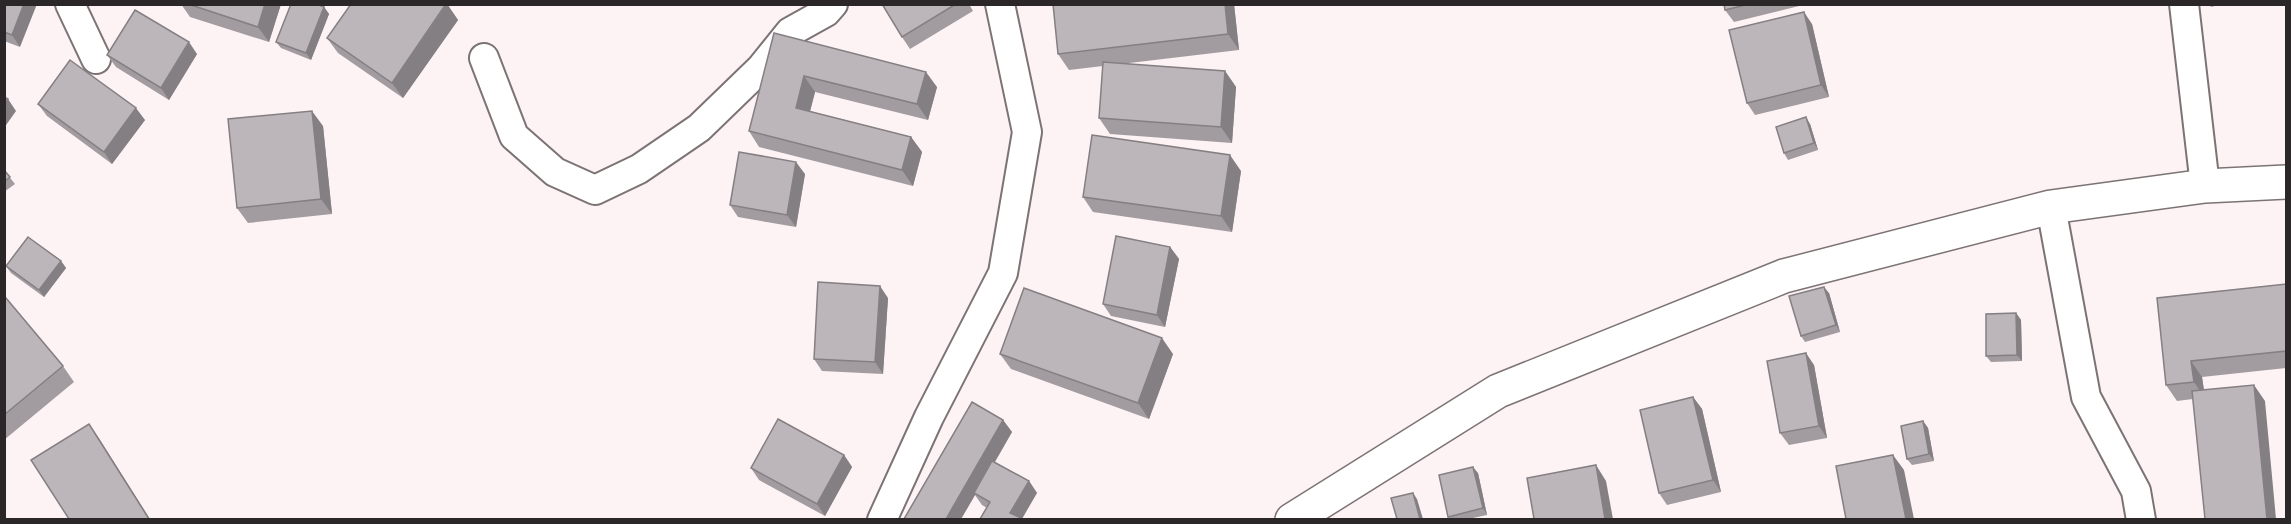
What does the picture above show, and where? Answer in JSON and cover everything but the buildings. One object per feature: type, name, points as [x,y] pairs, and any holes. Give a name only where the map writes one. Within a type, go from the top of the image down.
[{"type":"main road","points":[[1294,519],[1498,392],[1784,276],[2051,207],[2205,186],[2286,182]]},
{"type":"street","points":[[70,4],[96,59]]},
{"type":"street","points":[[484,58],[514,136],[555,172],[595,190],[639,169],[699,128],[761,68],[790,32],[826,12],[833,4]]},
{"type":"street","points":[[882,519],[929,417],[1003,273],[1027,132],[1000,4]]},
{"type":"street","points":[[2184,4],[2205,186]]},
{"type":"street","points":[[2051,207],[2086,397],[2136,491],[2141,519]]}]
